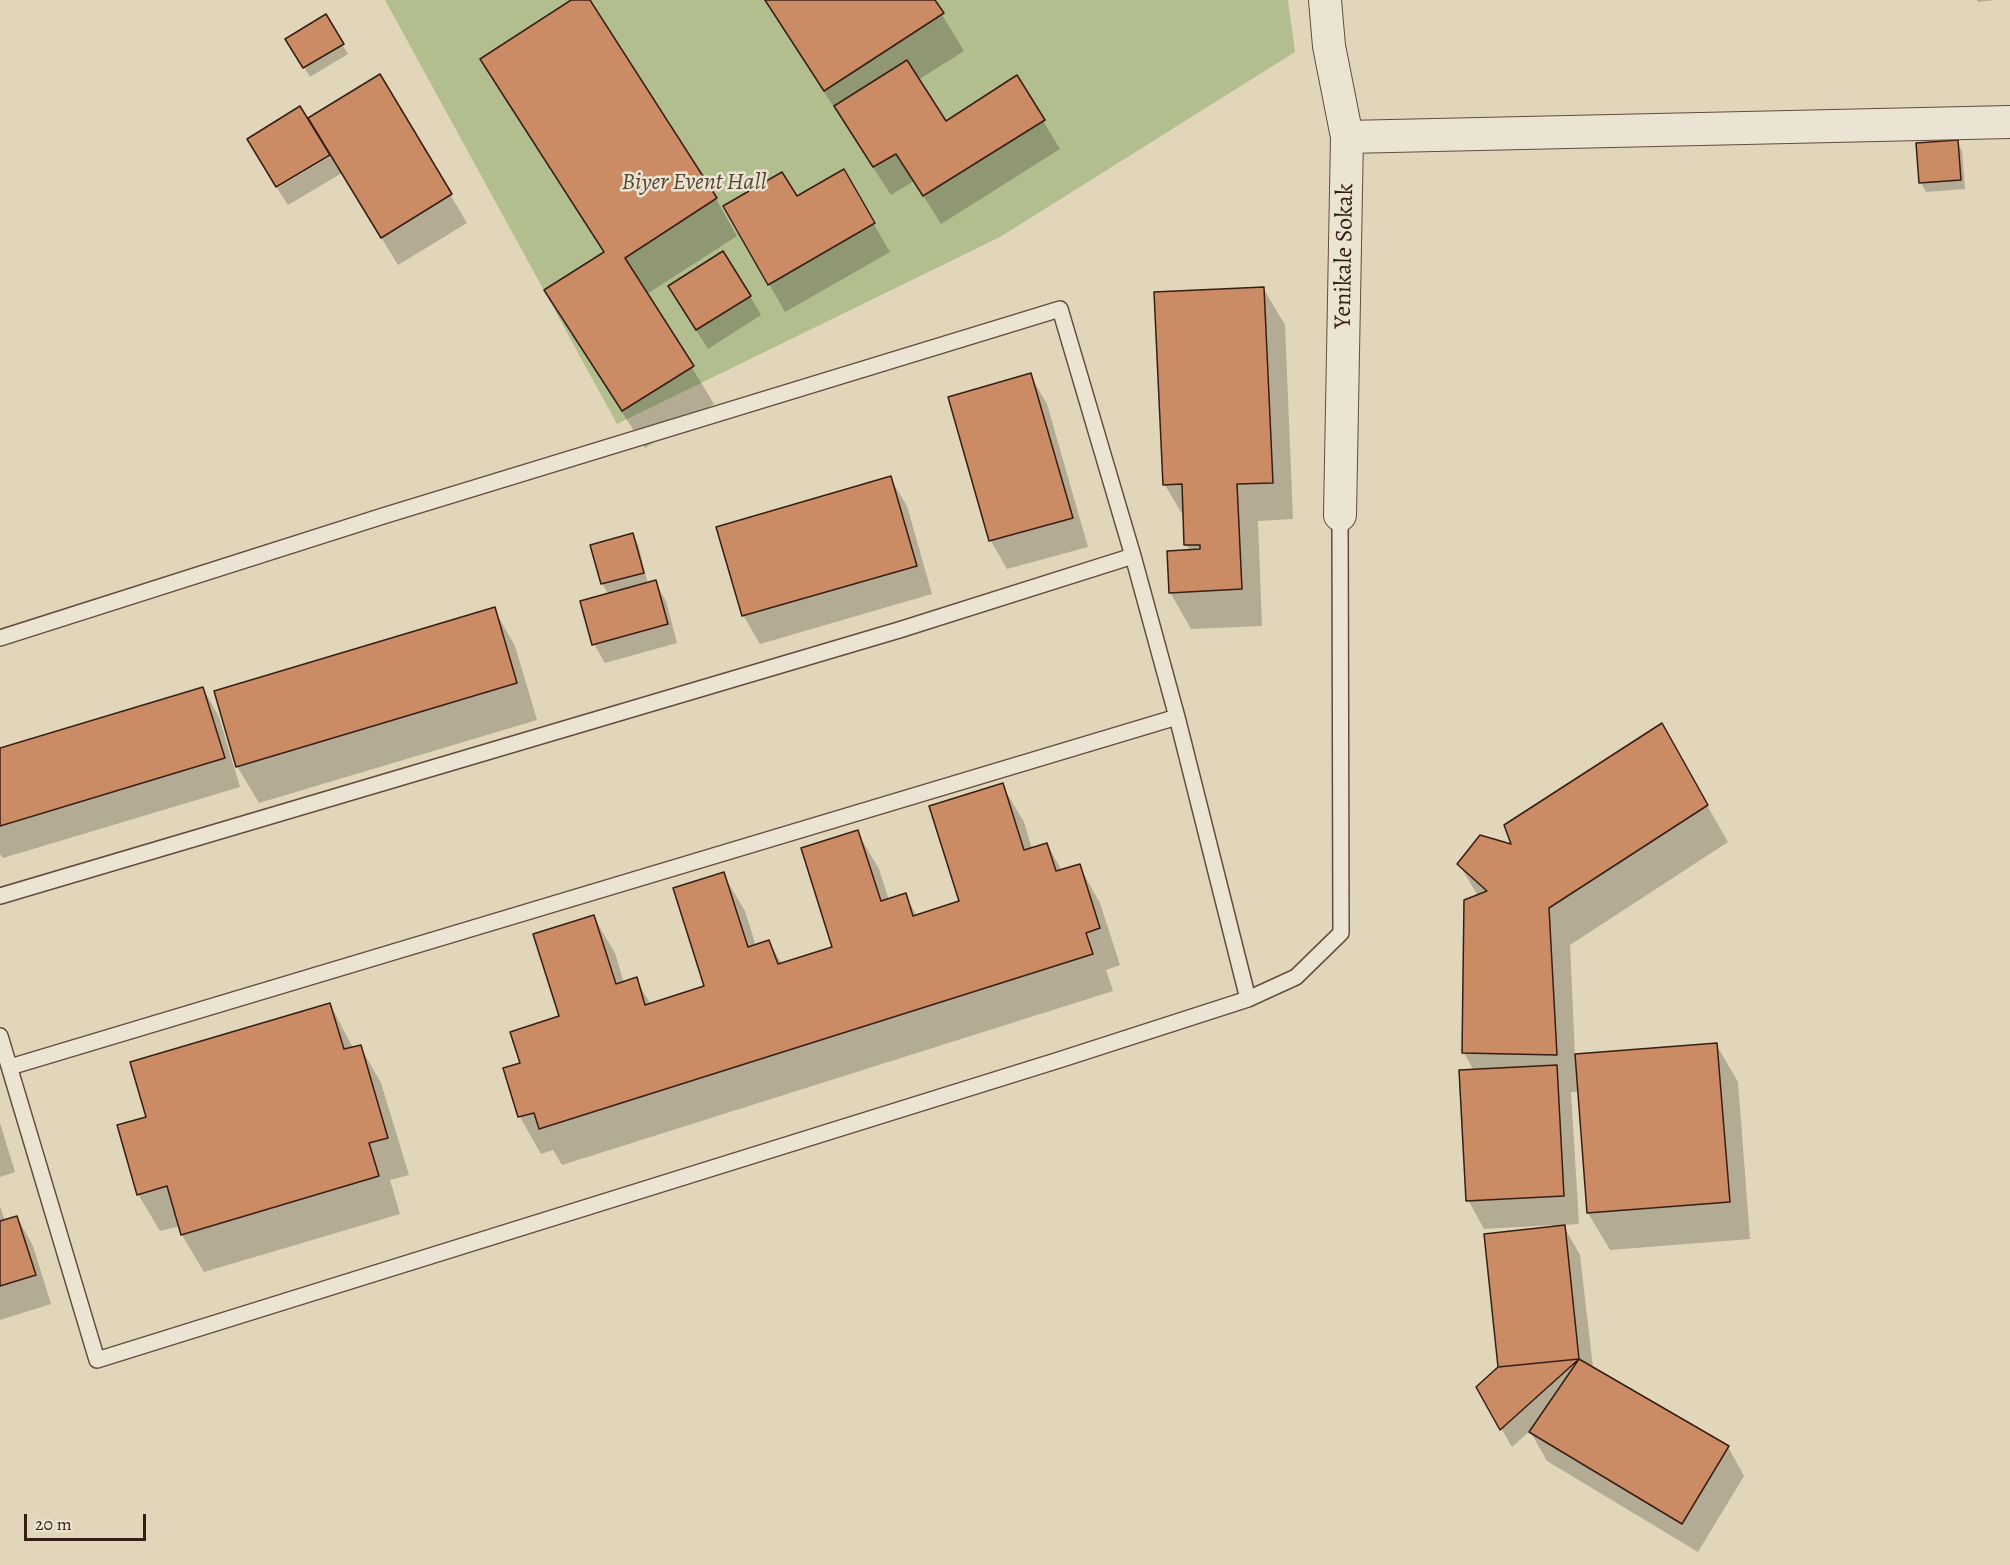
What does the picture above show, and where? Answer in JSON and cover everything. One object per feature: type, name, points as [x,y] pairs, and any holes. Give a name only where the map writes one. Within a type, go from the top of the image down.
[{"type":"street","name":"Yenikale Sokak","points":[[1325,0],[1329,46],[1347,137],[1340,515]]},
{"type":"street","points":[[1347,137],[2010,122]]},
{"type":"lane","points":[[0,638],[383,516],[1060,309],[1133,556],[1177,717],[1248,999]]},
{"type":"lane","points":[[0,1036],[97,1360],[1025,1071],[1248,999],[1296,977],[1341,933],[1340,515]]},
{"type":"lane","points":[[0,896],[887,633],[1133,556]]},
{"type":"lane","points":[[9,1067],[1177,717]]},
{"type":"green space","name":"Biyer Event Hall","points":[[385,0],[1288,0],[1295,52],[1000,237],[617,424]]},
{"type":"building","points":[[571,0],[590,0],[717,198],[625,258],[694,366],[622,411],[544,290],[604,252],[480,59]]},
{"type":"building","points":[[765,0],[935,0],[944,13],[824,91]]},
{"type":"building","points":[[326,14],[344,44],[303,68],[285,39]]},
{"type":"building","points":[[907,60],[946,121],[1017,75],[1045,120],[923,196],[896,154],[873,167],[834,106]]},
{"type":"building","points":[[380,74],[452,194],[381,238],[308,118]]},
{"type":"building","points":[[300,106],[330,155],[276,187],[247,139]]},
{"type":"building","points":[[1958,140],[1961,180],[1919,183],[1916,143]]},
{"type":"building","points":[[844,169],[875,223],[768,285],[723,206],[782,172],[797,196]]},
{"type":"building","points":[[723,251],[751,296],[696,330],[668,286]]},
{"type":"building","points":[[1264,287],[1273,483],[1237,484],[1242,589],[1169,593],[1167,551],[1200,549],[1200,545],[1184,545],[1182,484],[1163,485],[1154,292]]},
{"type":"building","points":[[1031,373],[1073,518],[989,541],[948,397]]},
{"type":"building","points":[[891,476],[917,566],[742,616],[716,527]]},
{"type":"building","points":[[633,533],[644,573],[601,584],[590,545]]},
{"type":"building","points":[[656,580],[668,624],[592,645],[580,601]]},
{"type":"building","points":[[495,607],[517,683],[236,767],[214,691]]},
{"type":"building","points":[[203,687],[225,758],[0,826],[0,748]]},
{"type":"building","points":[[1662,723],[1708,805],[1549,908],[1557,1055],[1462,1053],[1464,900],[1487,891],[1457,864],[1480,835],[1511,844],[1504,825]]},
{"type":"building","points":[[1003,783],[1024,850],[1047,843],[1056,871],[1080,864],[1100,928],[1086,933],[1093,954],[539,1129],[534,1113],[518,1117],[503,1068],[520,1063],[510,1032],[559,1016],[533,934],[594,915],[616,984],[637,977],[645,1005],[704,986],[673,888],[724,872],[748,947],[769,940],[778,964],[832,947],[801,848],[858,830],[881,901],[906,893],[913,916],[959,901],[929,806]]},
{"type":"building","points":[[330,1003],[344,1049],[361,1045],[388,1138],[369,1143],[379,1176],[181,1235],[167,1186],[137,1195],[117,1125],[146,1117],[130,1062]]},
{"type":"building","points":[[1717,1043],[1730,1202],[1587,1213],[1575,1054]]},
{"type":"building","points":[[1557,1065],[1564,1196],[1466,1201],[1459,1070]]},
{"type":"building","points":[[17,1216],[36,1275],[0,1286],[0,1221]]},
{"type":"building","points":[[1565,1225],[1579,1359],[1498,1367],[1484,1234]]},
{"type":"building","points":[[1579,1359],[1729,1446],[1682,1524],[1529,1432]]},
{"type":"building","points":[[1579,1359],[1500,1430],[1476,1387],[1498,1367]]}]
